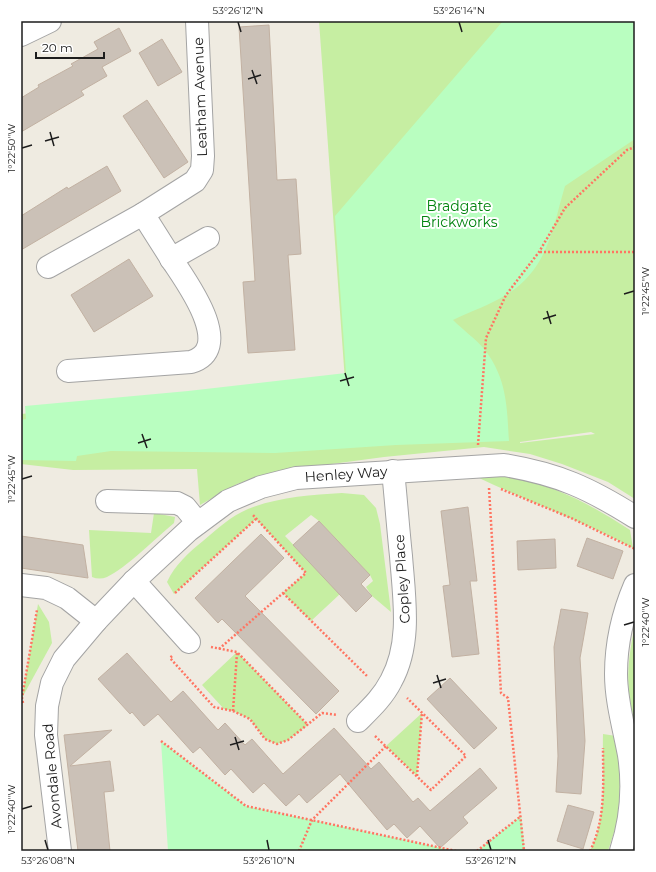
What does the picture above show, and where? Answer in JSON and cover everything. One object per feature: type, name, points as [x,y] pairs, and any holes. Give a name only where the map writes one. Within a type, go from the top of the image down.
[{"type":"street","points":[[21,35],[50,21]]},
{"type":"street","name":"Leatham Avenue","points":[[48,266],[143,214],[195,181],[202,170],[197,21]]},
{"type":"street","points":[[68,371],[191,362],[199,360],[205,354],[209,338],[200,303],[143,214]]},
{"type":"street","points":[[171,259],[208,238]]},
{"type":"street","name":"Henley Way","points":[[96,621],[134,581],[198,523],[228,501],[261,487],[296,478],[393,471],[483,474],[504,465],[534,470],[567,480],[601,496],[635,517]]},
{"type":"street","name":"Copley Place","points":[[358,721],[387,687],[402,651],[405,630],[405,606],[393,471]]},
{"type":"street","points":[[107,501],[177,503],[185,507],[198,523]]},
{"type":"street","points":[[134,581],[190,642]]},
{"type":"street","points":[[621,851],[628,828],[632,794],[632,756],[621,718],[616,674],[619,634],[635,585]]},
{"type":"street","points":[[30,586],[46,588],[67,598],[96,621]]},
{"type":"street","name":"Avondale Road","points":[[60,851],[46,735],[47,706],[52,684],[64,659],[96,621]]},
{"type":"path","points":[[524,851],[508,698],[501,694],[483,474],[486,338],[506,295],[539,252],[565,208],[628,150],[635,147]]},
{"type":"path","points":[[539,252],[635,252]]},
{"type":"path","points":[[495,486],[571,518],[635,548]]},
{"type":"path","points":[[219,649],[306,573],[236,497]]},
{"type":"path","points":[[159,609],[256,519]]},
{"type":"path","points":[[30,586],[38,604],[22,698],[25,709],[32,717],[47,721]]},
{"type":"path","points":[[283,593],[387,687],[422,713],[466,756],[431,790],[358,721],[322,713],[288,740],[277,744],[265,739],[250,719],[233,711],[214,707],[170,658],[190,642],[237,652],[308,724]]},
{"type":"path","points":[[233,711],[237,652]]},
{"type":"path","points":[[417,776],[422,713]]},
{"type":"path","points":[[161,741],[246,806],[456,851]]},
{"type":"path","points":[[299,851],[312,820],[386,746]]},
{"type":"path","points":[[590,851],[594,843],[603,806],[603,746]]},
{"type":"path","points":[[477,851],[521,816]]},
{"type":"green space","name":"Bradgate Brickworks","points":[[319,21],[635,21],[635,499],[608,482],[562,464],[530,454],[484,447],[384,457],[279,471],[237,484],[200,505],[197,469],[73,470],[21,464],[21,414],[345,381]],"holes":[[[591,432],[595,434],[520,443]]]},
{"type":"green space","name":"Bradgate Brickworks","points":[[503,21],[635,21],[635,139],[565,186],[552,233],[540,261],[520,285],[500,299],[453,320],[485,350],[498,372],[502,383],[508,417],[509,441],[396,445],[275,453],[111,451],[77,456],[76,461],[21,460],[21,420],[26,419],[25,406],[188,391],[346,373],[335,216]]},
{"type":"green space","points":[[495,475],[549,487],[598,510],[630,530],[633,548],[595,529],[477,477]]},
{"type":"green space","points":[[342,493],[364,495],[376,508],[380,524],[391,612],[372,596],[366,587],[373,581],[370,575],[319,521],[311,515],[285,536],[340,594],[311,621],[283,593],[306,573],[256,519],[174,594],[167,582],[174,570],[187,555],[224,523],[236,515],[259,505],[282,499]]},
{"type":"green space","points":[[154,513],[175,517],[174,523],[115,573],[103,578],[92,577],[89,530],[151,533]]},
{"type":"green space","points":[[38,604],[49,622],[52,643],[22,698]]},
{"type":"green space","points":[[635,626],[635,723],[628,687],[628,675],[630,651]]},
{"type":"green space","points":[[237,652],[308,725],[288,740],[277,744],[265,739],[250,719],[233,711],[224,709],[202,685]]},
{"type":"green space","points":[[422,713],[417,776],[386,746]]},
{"type":"green space","points":[[603,734],[616,736],[621,768],[618,820],[608,851],[590,851],[596,837],[602,808]]},
{"type":"green space","points":[[161,741],[246,806],[456,851],[168,851]]},
{"type":"green space","points":[[521,816],[525,851],[477,851]]},
{"type":"building","points":[[269,25],[277,180],[296,179],[301,254],[288,255],[295,350],[248,353],[243,282],[255,281],[239,27]]},
{"type":"building","points":[[119,28],[131,51],[102,67],[107,76],[81,91],[84,95],[21,132],[21,98],[39,87],[38,85],[73,66],[71,64],[98,49],[94,42]]},
{"type":"building","points":[[162,39],[182,72],[158,86],[139,53]]},
{"type":"building","points":[[147,100],[188,162],[164,178],[123,116]]},
{"type":"building","points":[[107,166],[121,191],[21,250],[21,216],[67,187],[68,189]]},
{"type":"building","points":[[129,259],[153,296],[94,332],[71,295]]},
{"type":"building","points":[[468,507],[477,581],[470,581],[479,654],[452,657],[443,586],[450,585],[441,511]]},
{"type":"building","points":[[319,521],[370,575],[361,584],[372,596],[356,612],[293,545]]},
{"type":"building","points":[[261,534],[284,558],[245,596],[339,691],[316,714],[222,619],[218,623],[195,598]]},
{"type":"building","points":[[21,536],[83,545],[88,578],[21,568]]},
{"type":"building","points":[[587,538],[623,551],[613,579],[577,566]]},
{"type":"building","points":[[555,539],[556,568],[518,570],[517,541]]},
{"type":"building","points":[[561,609],[588,613],[580,658],[585,741],[581,794],[556,792],[558,756],[554,647]]},
{"type":"building","points":[[127,653],[171,702],[183,691],[218,730],[225,723],[245,745],[252,739],[283,774],[334,728],[371,769],[379,762],[413,802],[418,798],[430,811],[480,768],[497,788],[463,817],[468,823],[440,848],[420,826],[407,838],[394,824],[387,830],[340,774],[307,803],[299,794],[286,806],[264,783],[253,793],[231,769],[225,775],[200,747],[193,753],[158,714],[144,726],[132,712],[130,714],[98,679]]},
{"type":"building","points":[[450,678],[497,728],[474,749],[427,699]]},
{"type":"building","points":[[112,730],[70,766],[110,761],[114,791],[104,792],[110,851],[78,851],[64,735]]},
{"type":"building","points":[[568,805],[594,812],[583,849],[557,841]]}]
